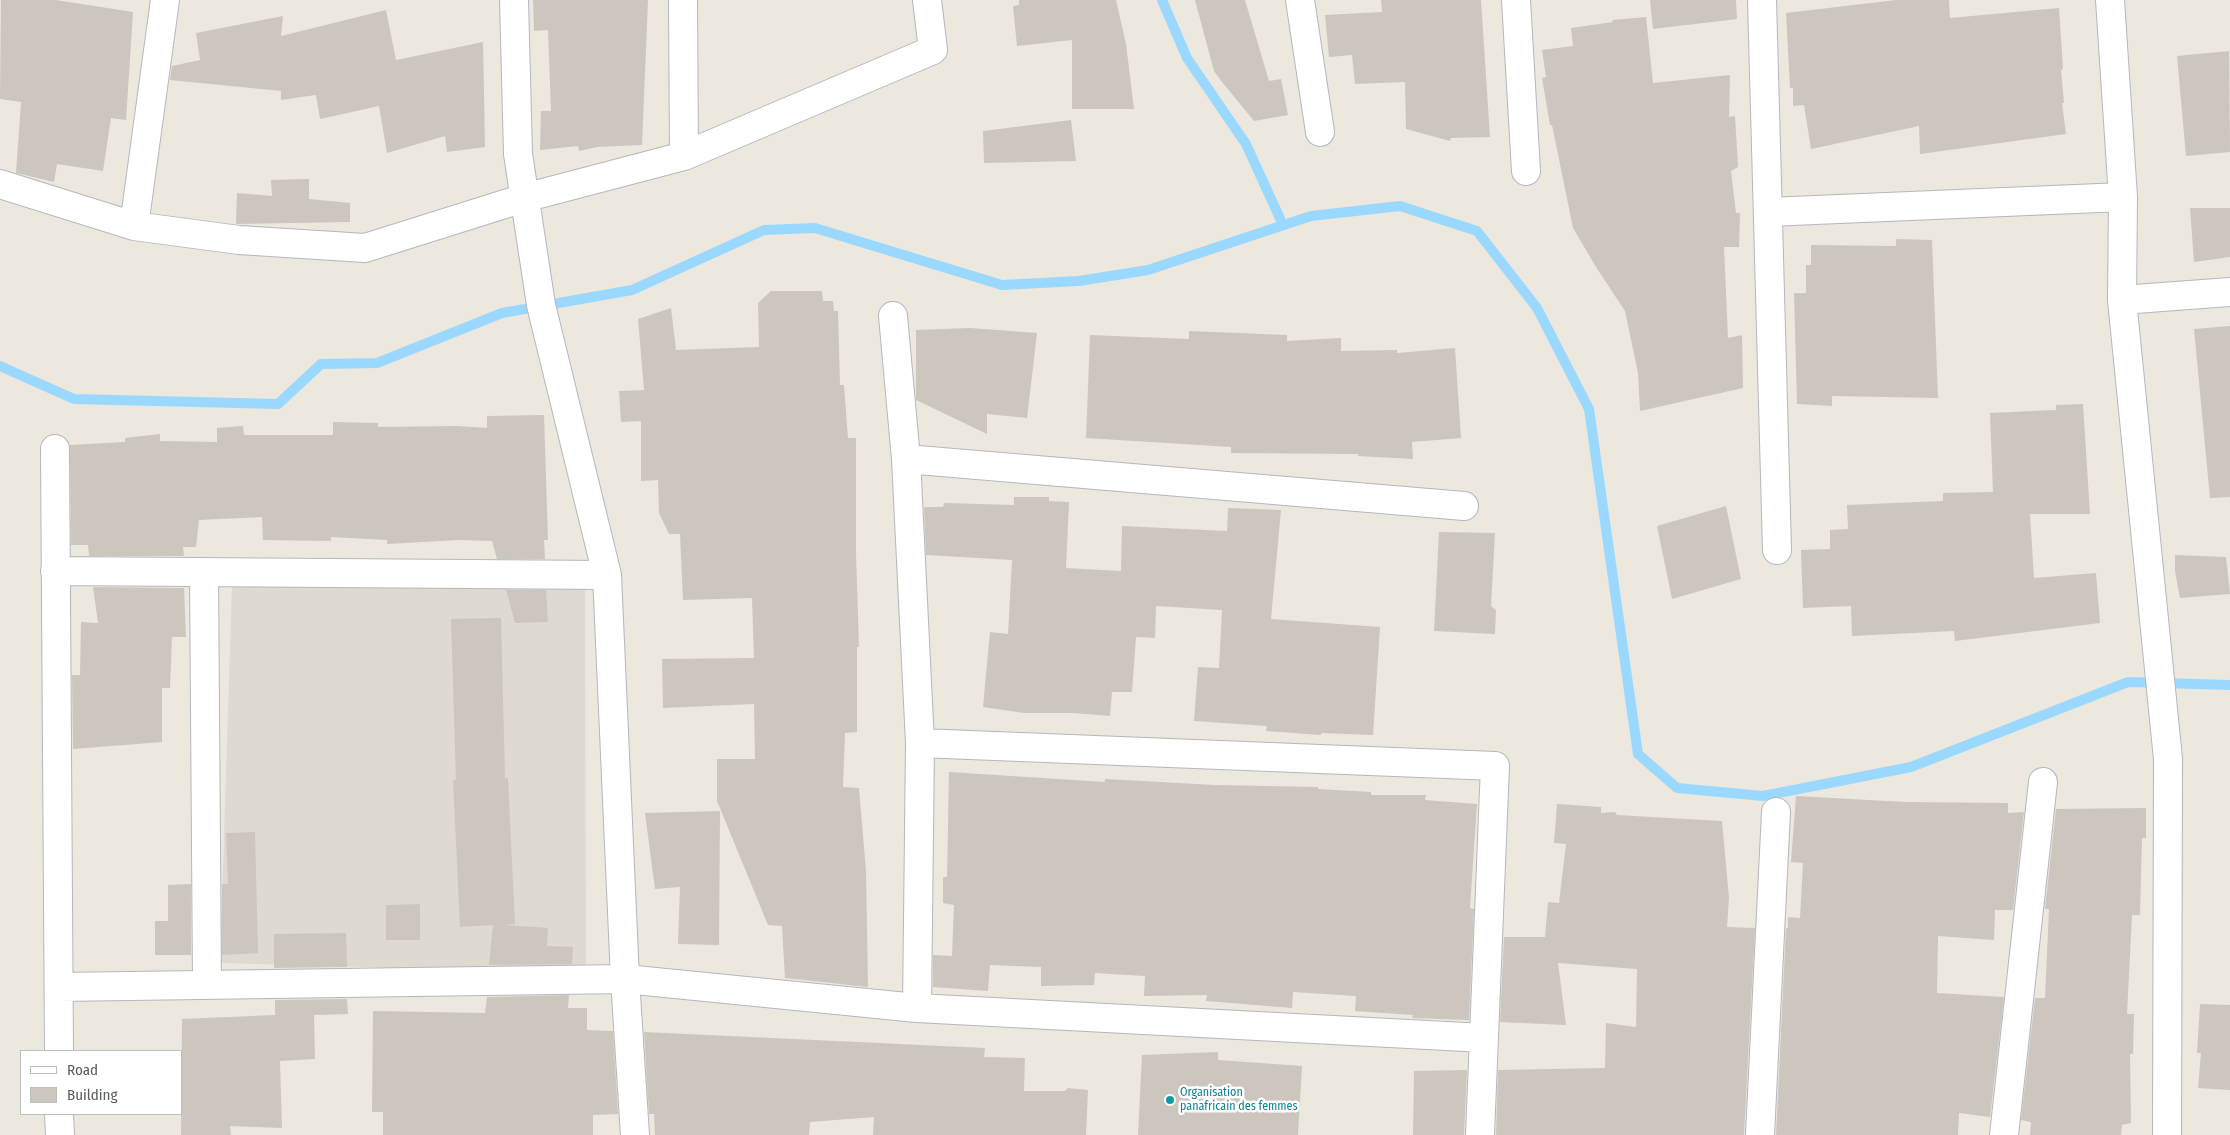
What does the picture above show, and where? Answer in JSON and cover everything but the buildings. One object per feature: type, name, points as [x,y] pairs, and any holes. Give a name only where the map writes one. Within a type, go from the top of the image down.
[{"type":"street","points":[[134,226],[165,0]]},
{"type":"street","points":[[514,0],[518,154],[541,305],[607,575],[625,979],[635,1135]]},
{"type":"street","points":[[683,0],[684,156]]},
{"type":"street","points":[[0,184],[134,226],[239,240],[365,248],[524,198],[684,156],[933,50],[928,0]]},
{"type":"street","points":[[1300,0],[1320,132]]},
{"type":"street","points":[[1516,0],[1526,170]]},
{"type":"street","points":[[1762,0],[1777,550]]},
{"type":"street","points":[[2110,0],[2123,197],[2122,300],[2151,605],[2168,759],[2167,1135]]},
{"type":"street","points":[[1768,212],[2123,197]]},
{"type":"street","points":[[2122,300],[2230,292]]},
{"type":"street","points":[[893,316],[906,459],[920,743],[917,1008]]},
{"type":"street","points":[[54,449],[59,1050]]},
{"type":"street","points":[[906,459],[1464,506]]},
{"type":"street","points":[[56,571],[607,575]]},
{"type":"street","points":[[204,572],[207,985]]},
{"type":"street","points":[[920,743],[1495,766],[1480,1135]]},
{"type":"street","points":[[2004,1135],[2043,782]]},
{"type":"street","points":[[1760,1135],[1776,812]]},
{"type":"street","points":[[59,987],[625,979],[917,1008],[1484,1038]]},
{"type":"street","points":[[60,1115],[60,1135]]},
{"type":"shaded area","points":[[585,574],[586,973],[220,963],[232,585]]},
{"type":"waterway","points":[[1162,0],[1187,58],[1246,144],[1283,225]]},
{"type":"waterway","points":[[0,366],[74,399],[278,404],[321,364],[377,363],[502,313],[632,290],[764,230],[815,228],[1002,285],[1079,281],[1148,270],[1311,216],[1400,206],[1477,231],[1537,308],[1589,409],[1638,754],[1677,788],[1763,796],[1911,767],[2128,682],[2230,685]]},
{"type":"place","name":"Organisation panafricain des femmes","points":[[1170,1100]]}]
